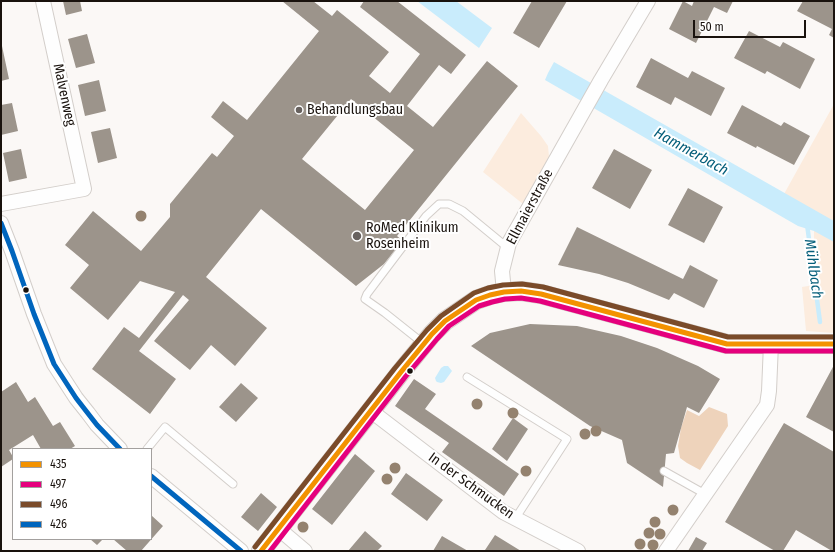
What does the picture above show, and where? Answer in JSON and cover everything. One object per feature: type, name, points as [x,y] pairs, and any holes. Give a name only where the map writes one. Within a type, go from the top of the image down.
[{"type":"street","name":"Malvenweg","points":[[1,204],[84,188],[43,1]]},
{"type":"street","name":"Ellmaierstraße","points":[[504,292],[502,270],[509,243],[648,1]]},
{"type":"street","points":[[1,223],[54,364],[76,398],[101,429],[119,448]]},
{"type":"street","points":[[261,551],[424,344],[445,321],[476,300],[504,292],[541,294],[727,344],[834,344]]},
{"type":"street","points":[[666,551],[767,405],[771,344]]},
{"type":"street","name":"In der Schmucken","points":[[371,411],[503,512],[578,551]]},
{"type":"street","points":[[152,477],[241,551]]},
{"type":"street","points":[[278,529],[305,551]]},
{"type":"lane","points":[[424,344],[366,299],[367,294],[426,216],[439,204],[449,204],[463,211],[508,248]]},
{"type":"lane","points":[[467,377],[567,439],[515,519]]},
{"type":"lane","points":[[148,448],[165,428],[233,484]]},
{"type":"lane","points":[[664,471],[705,494]]},
{"type":"shaded area","points":[[834,104],[834,333],[806,331],[802,287],[814,285],[814,231],[822,215],[784,194]]},
{"type":"shaded area","points":[[521,113],[548,146],[549,157],[523,204],[483,172]]},
{"type":"shaded area","points":[[709,407],[727,414],[728,426],[700,470],[680,458],[678,446],[681,428],[687,410],[699,416]]},
{"type":"water","points":[[417,1],[456,1],[492,28],[479,48]]},
{"type":"water","name":"Hammerbach","points":[[554,62],[834,221],[834,242],[814,231],[798,226],[545,80]]},
{"type":"water","points":[[444,366],[448,366],[452,371],[444,382],[437,382],[435,378]]},
{"type":"building","points":[[63,1],[80,1],[82,11],[66,15]]},
{"type":"building","points":[[282,1],[313,1],[332,16],[337,10],[389,52],[369,76],[390,93],[420,54],[360,7],[364,1],[397,1],[466,55],[451,74],[439,65],[407,106],[433,127],[487,61],[518,86],[397,236],[403,241],[384,264],[356,286],[261,209],[206,277],[267,328],[235,366],[211,345],[190,370],[154,341],[189,300],[183,295],[139,351],[176,379],[150,414],[92,369],[124,327],[139,338],[175,292],[140,281],[108,320],[70,288],[89,265],[65,245],[93,211],[141,251],[170,217],[170,204],[212,153],[217,157],[234,136],[211,117],[223,101],[247,120],[319,31]],"holes":[[[351,99],[414,150],[365,210],[302,159]]]},
{"type":"building","points":[[532,1],[567,1],[539,48],[513,33]]},
{"type":"building","points":[[683,1],[692,6],[694,1],[733,1],[727,13],[714,7],[696,43],[669,29]]},
{"type":"building","points":[[803,1],[834,1],[834,38],[829,35],[832,29],[797,11]]},
{"type":"building","points":[[749,31],[780,47],[783,42],[815,59],[800,89],[767,71],[765,74],[734,58]]},
{"type":"building","points":[[87,34],[95,63],[76,68],[68,39]]},
{"type":"building","points":[[2,46],[9,79],[1,81],[1,47]]},
{"type":"building","points":[[651,58],[688,78],[692,71],[725,88],[711,116],[675,97],[671,105],[636,87]]},
{"type":"building","points":[[99,80],[106,111],[85,116],[78,85]]},
{"type":"building","points":[[12,103],[18,131],[1,135],[1,105]]},
{"type":"building","points":[[742,105],[781,126],[784,122],[810,136],[794,165],[727,133]]},
{"type":"building","points":[[110,128],[117,158],[98,163],[91,132]]},
{"type":"building","points":[[21,149],[27,178],[9,182],[3,153]]},
{"type":"building","points":[[614,149],[652,170],[630,209],[592,188]]},
{"type":"building","points":[[688,188],[723,207],[704,243],[668,225]]},
{"type":"building","points":[[577,227],[683,279],[690,265],[718,280],[704,308],[674,293],[669,300],[628,283],[599,274],[558,265]]},
{"type":"building","points":[[530,324],[577,326],[621,336],[657,348],[698,366],[720,379],[699,413],[687,407],[674,453],[666,454],[663,487],[627,463],[622,440],[590,426],[471,346],[490,333]]},
{"type":"building","points":[[834,365],[834,432],[806,417]]},
{"type":"building","points":[[414,379],[436,394],[425,409],[519,474],[504,496],[442,452],[449,443],[395,406]]},
{"type":"building","points":[[16,382],[28,402],[35,397],[53,426],[60,422],[75,446],[72,448],[40,448],[33,435],[9,450],[12,455],[12,460],[1,467],[1,392]]},
{"type":"building","points":[[241,383],[258,398],[236,422],[219,407]]},
{"type":"building","points":[[513,418],[528,429],[507,461],[492,449]]},
{"type":"building","points":[[784,423],[834,452],[834,551],[796,530],[783,551],[775,551],[725,522]]},
{"type":"building","points":[[355,454],[375,471],[332,525],[312,509]]},
{"type":"building","points":[[406,473],[443,500],[427,521],[391,494]]},
{"type":"building","points":[[261,493],[277,507],[258,531],[241,517]]},
{"type":"building","points":[[152,516],[163,526],[152,538]]},
{"type":"building","points":[[365,531],[382,546],[377,551],[348,551]]},
{"type":"building","points":[[495,535],[521,551],[485,550]]},
{"type":"building","points":[[442,536],[468,551],[433,551]]},
{"type":"building","points":[[696,537],[707,543],[702,551],[688,551]]},
{"type":"building","points":[[91,540],[102,540],[97,545]]},
{"type":"building","points":[[114,540],[151,540],[141,551],[127,551]]},
{"type":"waterway","name":"Mühlbach","points":[[807,224],[820,322]]},
{"type":"transit line","name":"426","points":[[1,223],[54,364],[76,398],[97,425],[119,448]]},
{"type":"transit line","name":"496","points":[[255,547],[395,368],[427,330],[441,316],[474,293],[503,285],[522,284],[543,287],[728,337],[834,337]]},
{"type":"transit line","name":"435","points":[[261,551],[432,334],[445,321],[476,300],[504,292],[521,291],[541,294],[727,344],[834,344]]},
{"type":"transit line","name":"497","points":[[270,551],[406,376],[437,339],[449,326],[479,306],[505,299],[521,298],[540,301],[726,351],[834,351]]},
{"type":"transit line","name":"426","points":[[152,477],[241,551]]},
{"type":"place","name":"Behandlungsbau","points":[[299,110]]},
{"type":"place","name":"RoMed Klinikum Rosenheim","points":[[357,236]]}]
